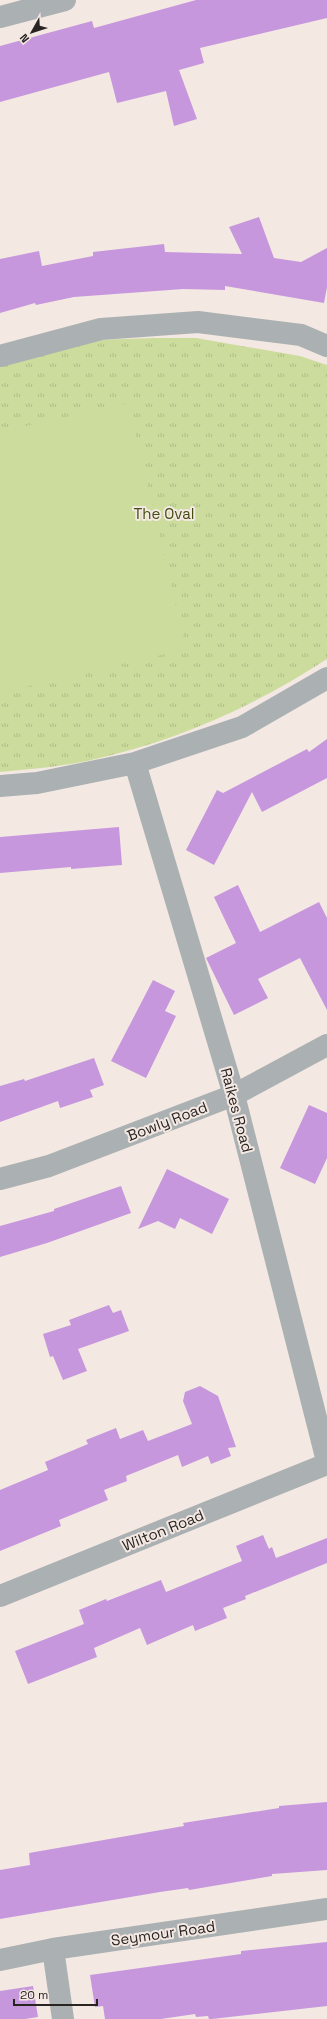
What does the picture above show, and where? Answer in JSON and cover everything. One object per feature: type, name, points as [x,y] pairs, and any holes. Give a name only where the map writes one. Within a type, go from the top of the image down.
[{"type":"street","points":[[0,17],[65,0]]},
{"type":"street","points":[[0,356],[101,329],[198,322],[301,335],[327,346]]},
{"type":"street","points":[[0,786],[37,783],[135,763],[242,727],[327,678]]},
{"type":"street","name":"Raikes Road","points":[[135,763],[234,1095],[327,1461]]},
{"type":"street","name":"Bowly Road","points":[[0,1179],[49,1166],[234,1095],[327,1045]]},
{"type":"street","name":"Wilton Road","points":[[0,1596],[327,1464]]},
{"type":"street","name":"Seymour Road","points":[[0,1960],[53,1949],[327,1909]]},
{"type":"street","points":[[53,1949],[63,2019]]},
{"type":"green space","name":"The Oval","points":[[196,338],[300,356],[327,365],[327,659],[298,677],[241,708],[152,744],[87,761],[44,768],[0,772],[0,366],[96,340]]},
{"type":"green space","points":[[128,403],[186,649],[0,693],[0,432]]},
{"type":"building","points":[[196,0],[327,0],[327,18],[200,48],[204,63],[179,70],[197,119],[174,126],[166,91],[117,103],[109,72],[0,102],[0,46],[92,21],[94,28]]},
{"type":"building","points":[[259,217],[274,258],[301,262],[327,248],[327,287],[324,303],[225,286],[225,290],[183,289],[74,297],[36,305],[35,303],[0,313],[0,259],[39,251],[42,266],[93,256],[93,252],[164,244],[165,252],[242,254],[229,227]]},
{"type":"building","points":[[327,739],[327,778],[262,812],[252,792],[214,865],[186,850],[217,790],[223,793],[307,749],[309,752]]},
{"type":"building","points":[[119,827],[122,865],[71,869],[71,867],[0,873],[0,837]]},
{"type":"building","points":[[238,885],[260,932],[319,902],[327,918],[327,1010],[300,958],[258,979],[268,998],[234,1015],[206,958],[236,943],[214,897]]},
{"type":"building","points":[[153,980],[175,991],[165,1011],[176,1016],[146,1078],[111,1061]]},
{"type":"building","points":[[94,1058],[104,1085],[90,1090],[93,1097],[60,1108],[58,1101],[0,1122],[0,1086],[24,1079],[25,1081]]},
{"type":"building","points":[[309,1105],[327,1113],[327,1158],[315,1184],[280,1168]]},
{"type":"building","points":[[167,1169],[229,1199],[212,1234],[180,1218],[175,1229],[158,1221],[138,1229]]},
{"type":"building","points":[[121,1186],[131,1213],[47,1243],[0,1257],[0,1226],[54,1211],[54,1209]]},
{"type":"building","points":[[109,1305],[113,1313],[121,1310],[129,1331],[78,1349],[87,1371],[63,1380],[53,1356],[50,1357],[43,1334],[71,1325],[69,1320]]},
{"type":"building","points":[[200,1386],[218,1396],[236,1447],[228,1448],[231,1456],[211,1464],[208,1456],[182,1467],[178,1455],[126,1476],[127,1481],[104,1490],[108,1500],[59,1520],[61,1526],[0,1551],[0,1490],[48,1470],[45,1462],[88,1444],[86,1440],[116,1428],[120,1439],[143,1430],[148,1441],[192,1424],[183,1401],[185,1392]]},
{"type":"building","points":[[263,1535],[269,1549],[272,1547],[276,1558],[327,1538],[327,1563],[245,1596],[246,1599],[223,1608],[227,1618],[195,1631],[193,1625],[147,1645],[140,1628],[94,1648],[97,1657],[28,1684],[15,1651],[84,1624],[79,1610],[161,1580],[166,1592],[242,1561],[236,1546]]},
{"type":"building","points":[[327,1802],[327,1870],[272,1874],[272,1876],[189,1890],[188,1888],[160,1892],[0,1919],[0,1870],[30,1865],[29,1853],[184,1826],[183,1823],[279,1808],[279,1806]]},
{"type":"building","points":[[327,1942],[327,2006],[212,2019],[209,2019],[208,2016],[196,2017],[195,2014],[161,2019],[105,2019],[103,2006],[95,2007],[90,1975],[241,1954],[241,1951]]},
{"type":"building","points":[[33,1986],[38,2017],[25,2019],[0,2019],[0,1991]]}]
